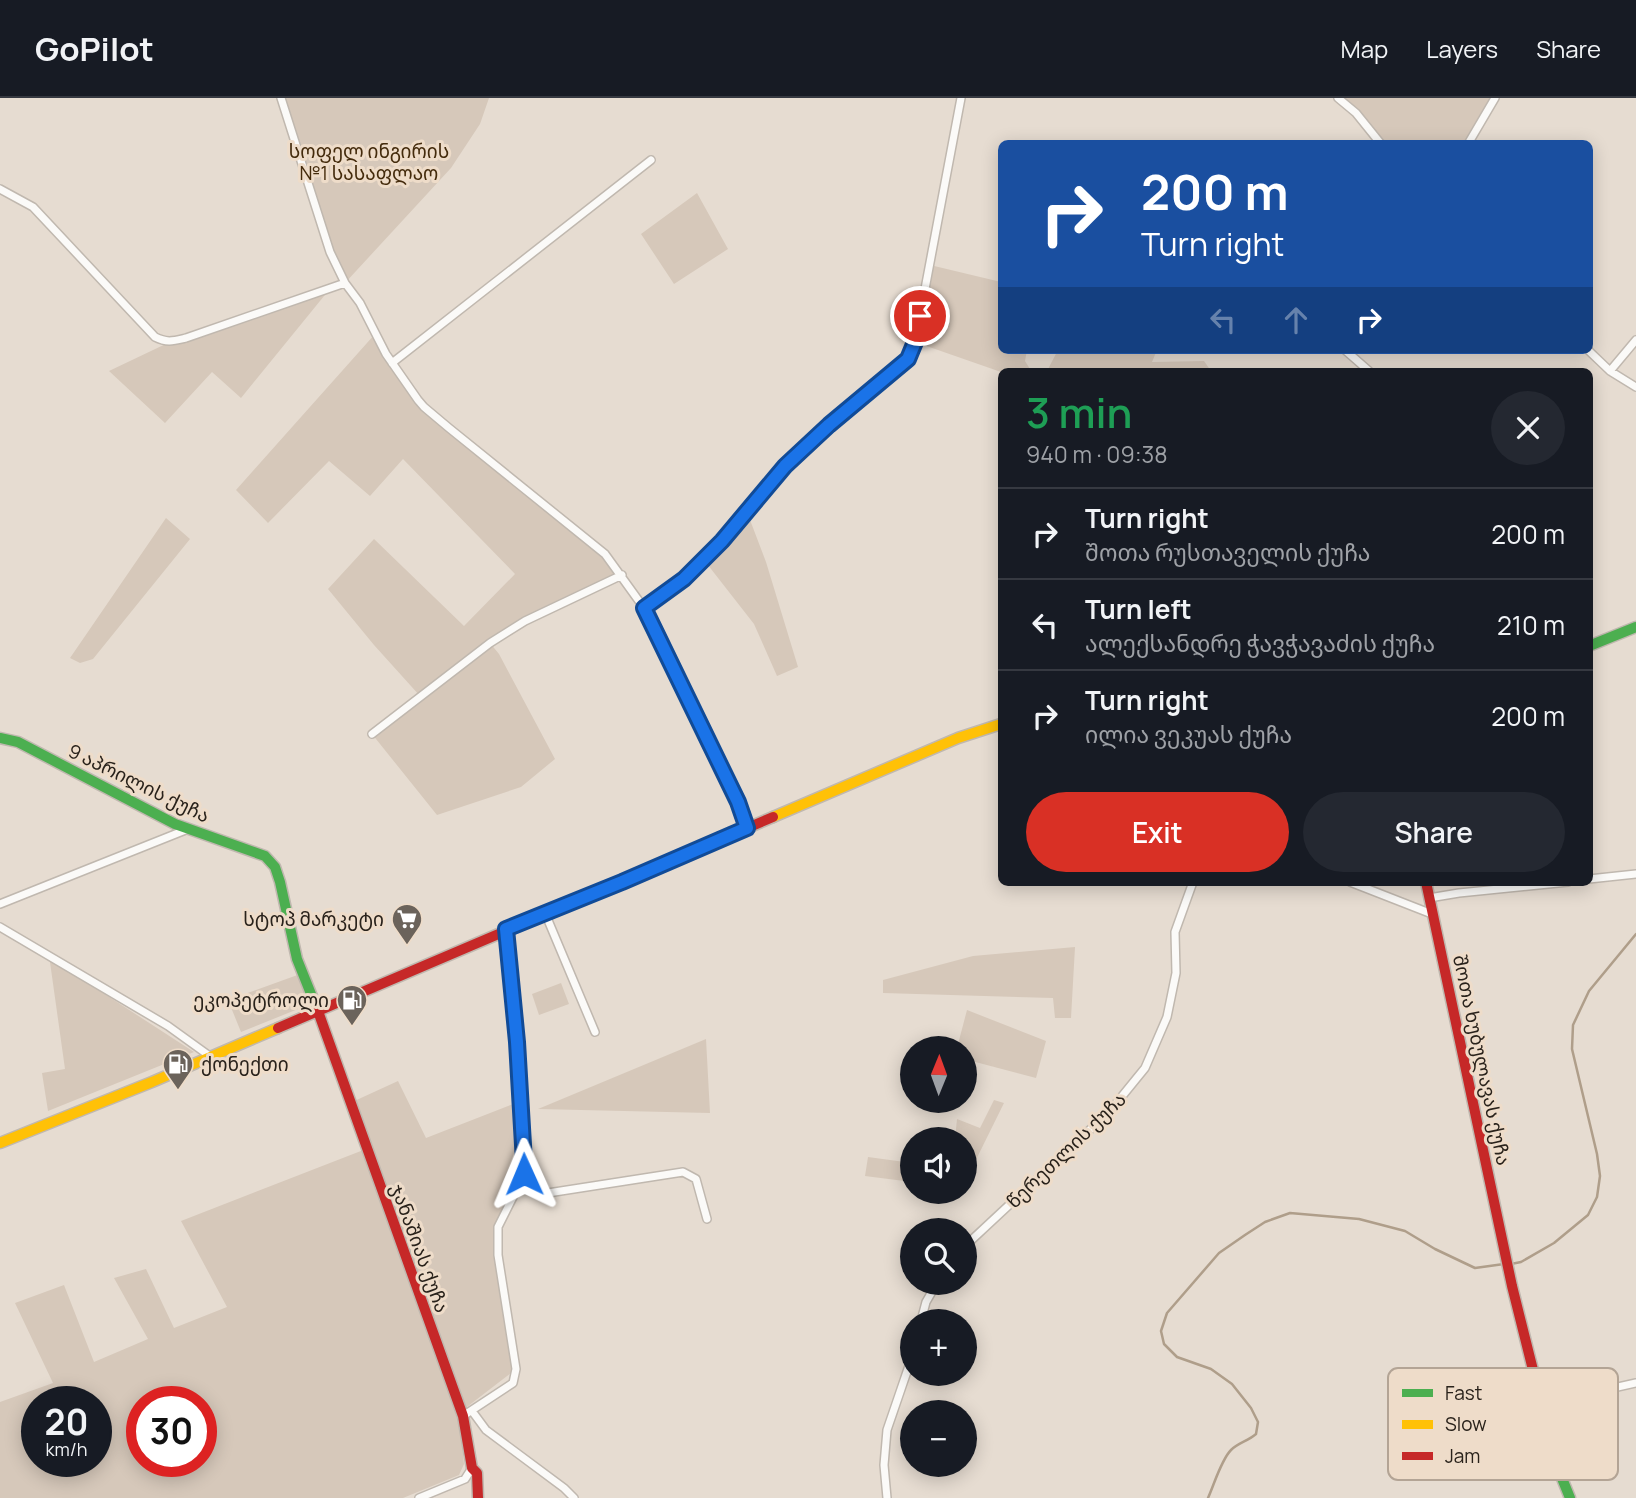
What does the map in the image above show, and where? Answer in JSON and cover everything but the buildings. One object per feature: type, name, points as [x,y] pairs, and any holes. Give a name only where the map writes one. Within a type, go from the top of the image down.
[{"type":"main road","points":[[1593,644],[1636,627]]},
{"type":"main road","points":[[0,1143],[318,1012],[506,929],[958,738],[998,725]]},
{"type":"main road","name":"9 აპრილის ქუჩა","points":[[0,738],[18,742],[175,824],[265,856],[275,867],[297,959],[318,1012]]},
{"type":"main road","name":"შოთა ხუბულავას ქუჩა","points":[[1427,886],[1503,1246],[1533,1368]]},
{"type":"main road","name":"ჯანაშიას ქუჩა","points":[[318,1012],[467,1414],[472,1468],[477,1473],[478,1498]]},
{"type":"main road","points":[[1563,1480],[1570,1498]]},
{"type":"street","points":[[281,98],[330,252],[392,363],[424,407],[605,554],[622,575],[644,608],[738,802],[747,828]]},
{"type":"street","points":[[644,608],[684,579],[722,541],[785,466],[908,359],[915,342],[961,98]]},
{"type":"street","points":[[1338,98],[1356,113],[1378,140]]},
{"type":"street","points":[[1470,140],[1495,98]]},
{"type":"street","points":[[392,363],[652,160]]},
{"type":"street","points":[[0,189],[33,208],[155,337],[163,341],[186,338],[345,283]]},
{"type":"street","points":[[1610,371],[1636,340]]},
{"type":"street","points":[[1350,354],[1366,368]]},
{"type":"street","points":[[1591,354],[1610,371],[1636,387]]},
{"type":"street","points":[[372,734],[490,643],[525,621],[622,575]]},
{"type":"street","points":[[0,904],[188,829]]},
{"type":"street","points":[[1593,879],[1636,874]]},
{"type":"street","name":"წერეთლის ქუჩა","points":[[977,1235],[1110,1111],[1145,1068],[1167,1017],[1176,973],[1175,932],[1192,886]]},
{"type":"street","points":[[1360,886],[1432,914]]},
{"type":"street","points":[[1429,898],[1518,886]]},
{"type":"street","points":[[545,913],[595,1032]]},
{"type":"street","points":[[0,927],[168,1026],[211,1057]]},
{"type":"street","points":[[506,929],[517,1042],[524,1174],[498,1227],[498,1255],[516,1369],[513,1383],[467,1414],[574,1498]]},
{"type":"street","points":[[520,1183],[534,1191],[548,1193],[683,1172],[696,1179],[707,1219]]},
{"type":"street","points":[[1618,1387],[1636,1383]]},
{"type":"street","points":[[887,1498],[884,1465],[887,1430],[902,1386]]},
{"type":"street","points":[[419,1498],[465,1479],[472,1468]]},
{"type":"green space","name":"სოფელ ინგირის №1 სასაფლაო","points":[[281,98],[489,98],[480,124],[451,168],[345,283],[330,252]]},
{"type":"green space","points":[[1338,98],[1495,98],[1470,140],[1374,140],[1356,113]]},
{"type":"green space","points":[[697,193],[728,249],[674,284],[641,234]]},
{"type":"green space","points":[[930,265],[998,281],[998,354],[1026,354],[1025,361],[1029,368],[998,368],[998,371],[915,342]]},
{"type":"green space","points":[[333,285],[241,398],[212,372],[165,423],[109,371],[172,341]]},
{"type":"green space","points":[[375,334],[424,407],[605,554],[622,575],[490,643],[499,654],[555,759],[521,787],[437,815],[372,734],[420,696],[328,589],[374,539],[464,626],[515,574],[403,459],[370,496],[329,461],[268,523],[236,490]]},
{"type":"green space","points":[[1056,354],[1155,354],[1152,362],[1204,361],[1209,368],[1049,368]]},
{"type":"green space","points":[[747,512],[766,562],[798,667],[777,676],[754,624],[704,560]]},
{"type":"green space","points":[[166,518],[190,539],[93,659],[80,663],[70,658]]},
{"type":"green space","points":[[1075,947],[1071,1018],[1055,1018],[1053,998],[883,993],[883,980],[973,956]]},
{"type":"green space","points":[[49,955],[98,983],[100,991],[194,1052],[48,1111],[42,1073],[65,1069]]},
{"type":"green space","points":[[303,973],[308,1005],[241,1032],[228,1000]]},
{"type":"green space","points":[[561,983],[569,1004],[539,1015],[532,994]]},
{"type":"green space","points":[[967,1010],[1046,1041],[1036,1078],[977,1062],[977,1036],[960,1036]]},
{"type":"green space","points":[[706,1039],[710,1113],[538,1109]]},
{"type":"green space","points":[[398,1081],[426,1138],[521,1101],[524,1174],[498,1235],[516,1369],[459,1413],[464,1464],[459,1475],[403,1498],[0,1498],[0,1402],[21,1394],[21,1477],[112,1477],[112,1386],[45,1386],[53,1383],[15,1303],[64,1285],[94,1362],[148,1339],[114,1278],[146,1269],[174,1328],[227,1307],[181,1221],[366,1149],[350,1103]]},
{"type":"green space","points":[[994,1100],[1004,1103],[977,1158],[977,1127],[956,1127],[957,1119],[980,1128]]},
{"type":"green space","points":[[868,1157],[900,1161],[900,1180],[865,1176]]},
{"type":"waterway","points":[[1511,1264],[1521,1262],[1554,1243],[1588,1215],[1597,1197],[1600,1176],[1597,1154],[1572,1049],[1573,1025],[1589,991],[1636,934]]},
{"type":"waterway","points":[[1208,1498],[1227,1454],[1256,1434],[1258,1422],[1251,1408],[1232,1384],[1211,1369],[1177,1357],[1164,1344],[1161,1331],[1167,1313],[1219,1253],[1265,1222],[1290,1213],[1359,1219],[1405,1231],[1475,1268],[1504,1264]]},
{"type":"traffic: fast","points":[[1593,644],[1636,627]]},
{"type":"traffic: fast","points":[[0,738],[18,742],[175,824],[265,856],[275,867],[297,959],[319,1014]]},
{"type":"traffic: fast","points":[[1563,1480],[1570,1498]]},
{"type":"traffic: slow","points":[[773,817],[958,738],[998,725]]},
{"type":"traffic: slow","points":[[0,1143],[278,1028]]},
{"type":"traffic: jam","points":[[278,1028],[773,817]]},
{"type":"traffic: jam","points":[[1427,886],[1512,1286],[1532,1368]]},
{"type":"traffic: jam","points":[[319,1014],[463,1416],[472,1468],[477,1473],[478,1498]]},
{"type":"place","name":"სტოპ მარკეტი","points":[[407,946]]},
{"type":"place","name":"ეკოპეტროლი","points":[[352,1027]]},
{"type":"place","name":"ქონექთი","points":[[178,1091]]},
{"type":"route","points":[[524,1174],[517,1042],[506,929],[747,828],[738,802],[644,608],[684,579],[722,541],[785,466],[908,359],[915,342],[920,316]]}]
